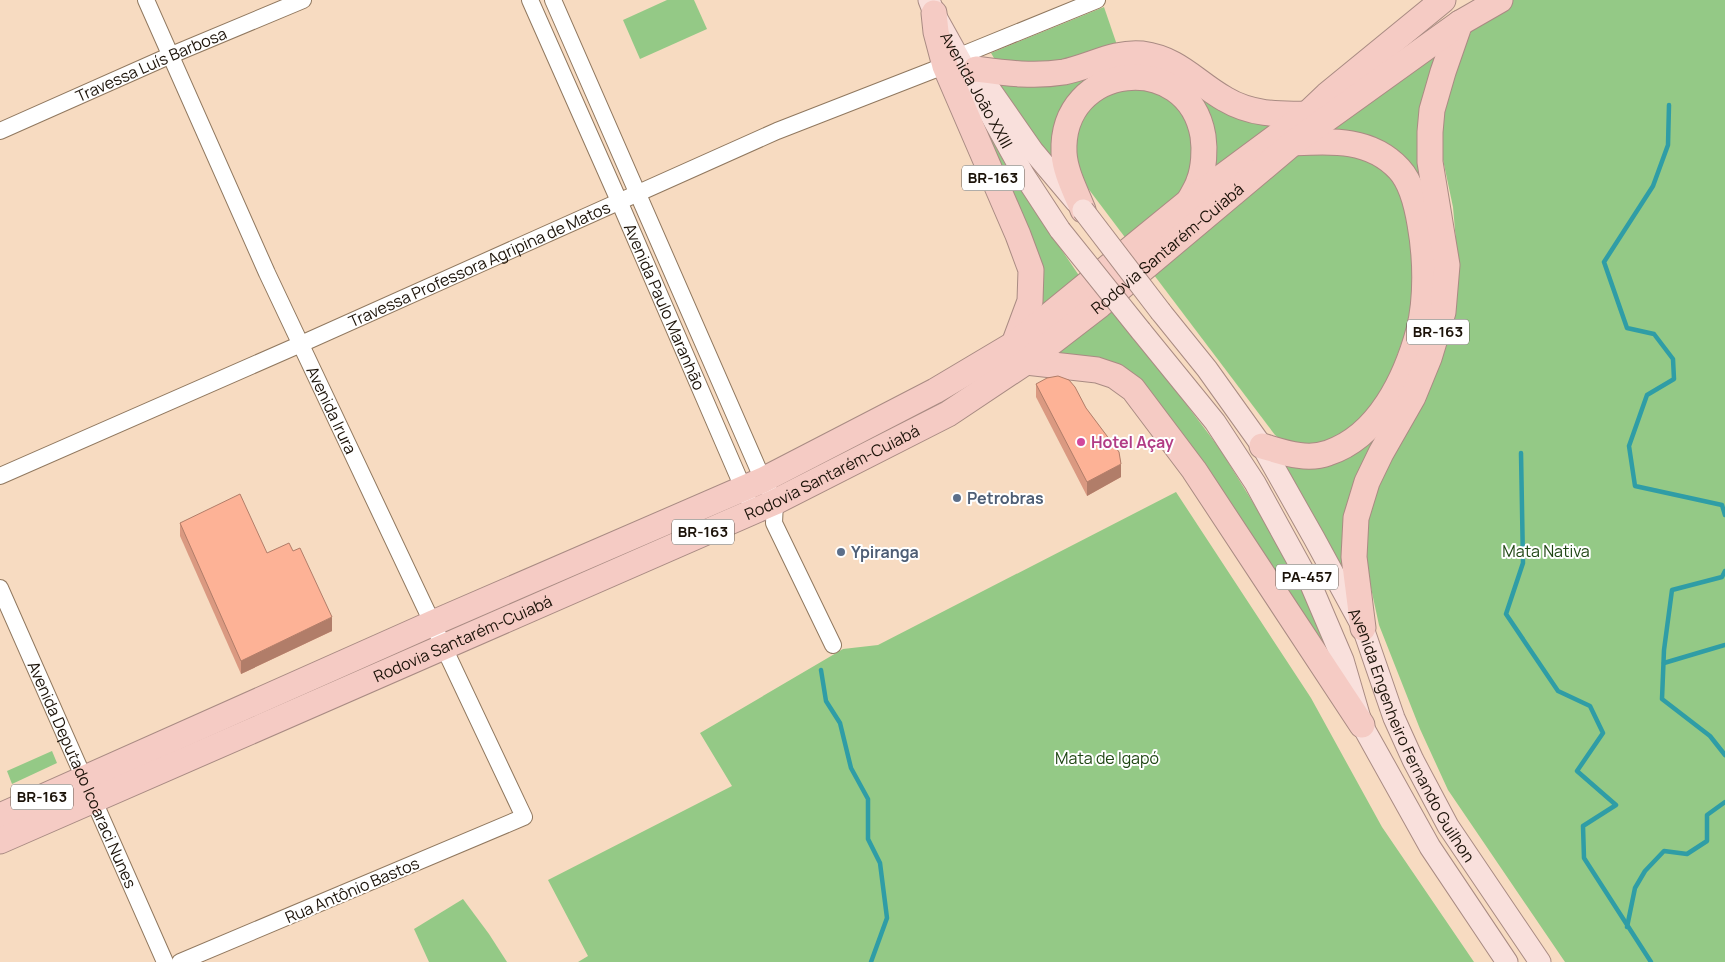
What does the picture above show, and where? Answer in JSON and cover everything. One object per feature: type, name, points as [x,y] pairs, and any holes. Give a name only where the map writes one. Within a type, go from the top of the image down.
[{"type":"highway","name":"Rodovia Santarém-Cuiabá","points":[[0,842],[443,646],[768,512],[948,414],[1020,353],[1188,202],[1306,114],[1443,0]]},
{"type":"highway","name":"Rodovia Santarém-Cuiabá","points":[[0,816],[433,623],[752,484],[935,391],[1020,353],[1100,305],[1293,143],[1460,23],[1500,0]]},
{"type":"highway","name":"BR-163","points":[[934,4],[936,32],[962,62],[1030,270],[1030,301],[1020,353]]},
{"type":"highway","name":"BR-163","points":[[1363,628],[1354,557],[1356,518],[1367,482],[1412,397],[1429,358],[1442,312],[1447,265],[1430,162],[1430,132],[1432,110],[1460,23]]},
{"type":"highway","points":[[962,62],[1022,75],[1065,72],[1123,55],[1140,54],[1160,58],[1179,66],[1217,94],[1242,107],[1260,112],[1306,114]]},
{"type":"highway","name":"BR-163","points":[[1083,210],[1064,155],[1064,138],[1068,120],[1087,93],[1110,80],[1128,77],[1143,77],[1167,84],[1185,98],[1194,109],[1201,126],[1205,146],[1200,181],[1188,202]]},
{"type":"highway","name":"BR-163","points":[[1262,446],[1292,455],[1316,456],[1328,454],[1349,444],[1366,430],[1383,410],[1404,372],[1419,329],[1424,284],[1424,245],[1418,212],[1408,182],[1399,169],[1388,159],[1366,146],[1327,141],[1293,143]]},
{"type":"highway","points":[[1020,353],[1097,370],[1115,376],[1133,389],[1194,470],[1362,725]]},
{"type":"main road","name":"Avenida Engenheiro Fernando Guilhon","points":[[962,62],[1083,210],[1207,369],[1262,446],[1363,628],[1394,718],[1413,760],[1448,826],[1540,962]]},
{"type":"main road","name":"Avenida João XXIII","points":[[962,62],[1024,175],[1060,230]]},
{"type":"main road","name":"Avenida Engenheiro Fernando Guilhon","points":[[1060,230],[1181,379],[1214,422],[1256,483],[1311,585],[1342,660],[1362,725],[1430,847],[1507,962]]},
{"type":"street","name":"Avenida Irura","points":[[146,0],[301,344],[524,817]]},
{"type":"street","name":"Travessa Luís Barbosa","points":[[0,131],[303,0]]},
{"type":"street","name":"Avenida Paulo Maranhão","points":[[530,0],[620,200],[752,484],[768,512],[833,645]]},
{"type":"street","name":"Avenida Paulo Maranhão","points":[[553,0],[637,194],[752,484],[768,512]]},
{"type":"street","name":"Travessa Professora Agripina de Matos","points":[[0,476],[778,131],[962,62],[1097,0]]},
{"type":"street","name":"Avenida Deputado Icoaraci Nunes","points":[[0,588],[165,962]]},
{"type":"street","name":"Rua Antônio Bastos","points":[[180,962],[524,817]]},
{"type":"green space","points":[[667,0],[694,0],[707,29],[640,59],[623,20]]},
{"type":"green space","name":"Mata Nativa","points":[[1510,0],[1725,0],[1725,962],[1565,962],[1448,790],[1420,729],[1379,625],[1366,554],[1369,519],[1383,473],[1458,264],[1453,207],[1442,155],[1440,113],[1457,58],[1476,23]]},
{"type":"green space","points":[[1104,7],[1117,45],[1063,61],[1020,67],[997,63],[991,53]]},
{"type":"green space","points":[[1452,28],[1421,191],[1319,132]]},
{"type":"green space","points":[[1133,65],[1147,66],[1166,71],[1222,107],[1258,120],[1280,120],[1212,173],[1212,140],[1209,124],[1204,109],[1192,92],[1174,81],[1148,71],[1134,70],[1108,74],[1084,87],[1071,100],[1057,122],[1055,135],[1060,172],[999,83],[1049,83]]},
{"type":"green space","points":[[955,73],[1013,178],[1080,277],[1028,323],[1035,302]]},
{"type":"green space","points":[[1150,87],[1189,114],[1195,157],[1182,194],[1127,240],[1084,183],[1073,163],[1076,120],[1107,91]]},
{"type":"green space","points":[[1332,149],[1383,165],[1401,192],[1413,247],[1412,295],[1407,328],[1386,386],[1361,424],[1310,448],[1284,442],[1275,435],[1154,275],[1290,159],[1303,154]]},
{"type":"green space","points":[[1113,307],[1220,449],[1281,548],[1337,653],[1362,725],[1133,389],[1040,363]]},
{"type":"green space","points":[[1386,423],[1350,588],[1282,461],[1340,460],[1363,448]]},
{"type":"green space","name":"Mata de Igapó","points":[[1176,492],[1311,698],[1382,827],[1474,962],[578,962],[588,956],[548,880],[732,786],[700,733],[843,649],[878,645]]},
{"type":"green space","points":[[52,751],[57,763],[12,784],[7,771]]},
{"type":"green space","points":[[463,899],[507,962],[429,962],[414,929]]},
{"type":"building","name":"Hotel Açay","points":[[1058,376],[1069,380],[1075,387],[1086,408],[1119,452],[1121,464],[1087,482],[1036,384],[1047,378]]},
{"type":"building","points":[[240,494],[267,553],[289,543],[293,551],[300,548],[332,617],[241,661],[180,523]]},
{"type":"waterway","points":[[1669,105],[1668,145],[1653,186],[1604,262],[1627,328],[1654,334],[1673,359],[1674,379],[1647,395],[1629,446],[1635,486],[1722,505],[1725,515]]},
{"type":"waterway","points":[[1521,453],[1523,563],[1506,614],[1558,691],[1590,706],[1603,733],[1577,771],[1616,805],[1583,826],[1584,858],[1651,962]]},
{"type":"waterway","points":[[1725,571],[1722,577],[1672,590],[1664,650],[1662,699],[1710,736],[1725,755]]},
{"type":"waterway","points":[[1664,663],[1725,645]]},
{"type":"waterway","points":[[821,670],[826,701],[840,723],[851,768],[868,799],[868,839],[880,863],[887,918],[871,962]]},
{"type":"waterway","points":[[1627,927],[1635,888],[1645,871],[1664,851],[1687,854],[1707,841],[1707,815],[1725,802]]},
{"type":"place","name":"Hotel Açay","points":[[1081,442]]},
{"type":"place","name":"Petrobras","points":[[957,498]]},
{"type":"place","name":"Ypiranga","points":[[841,552]]}]
